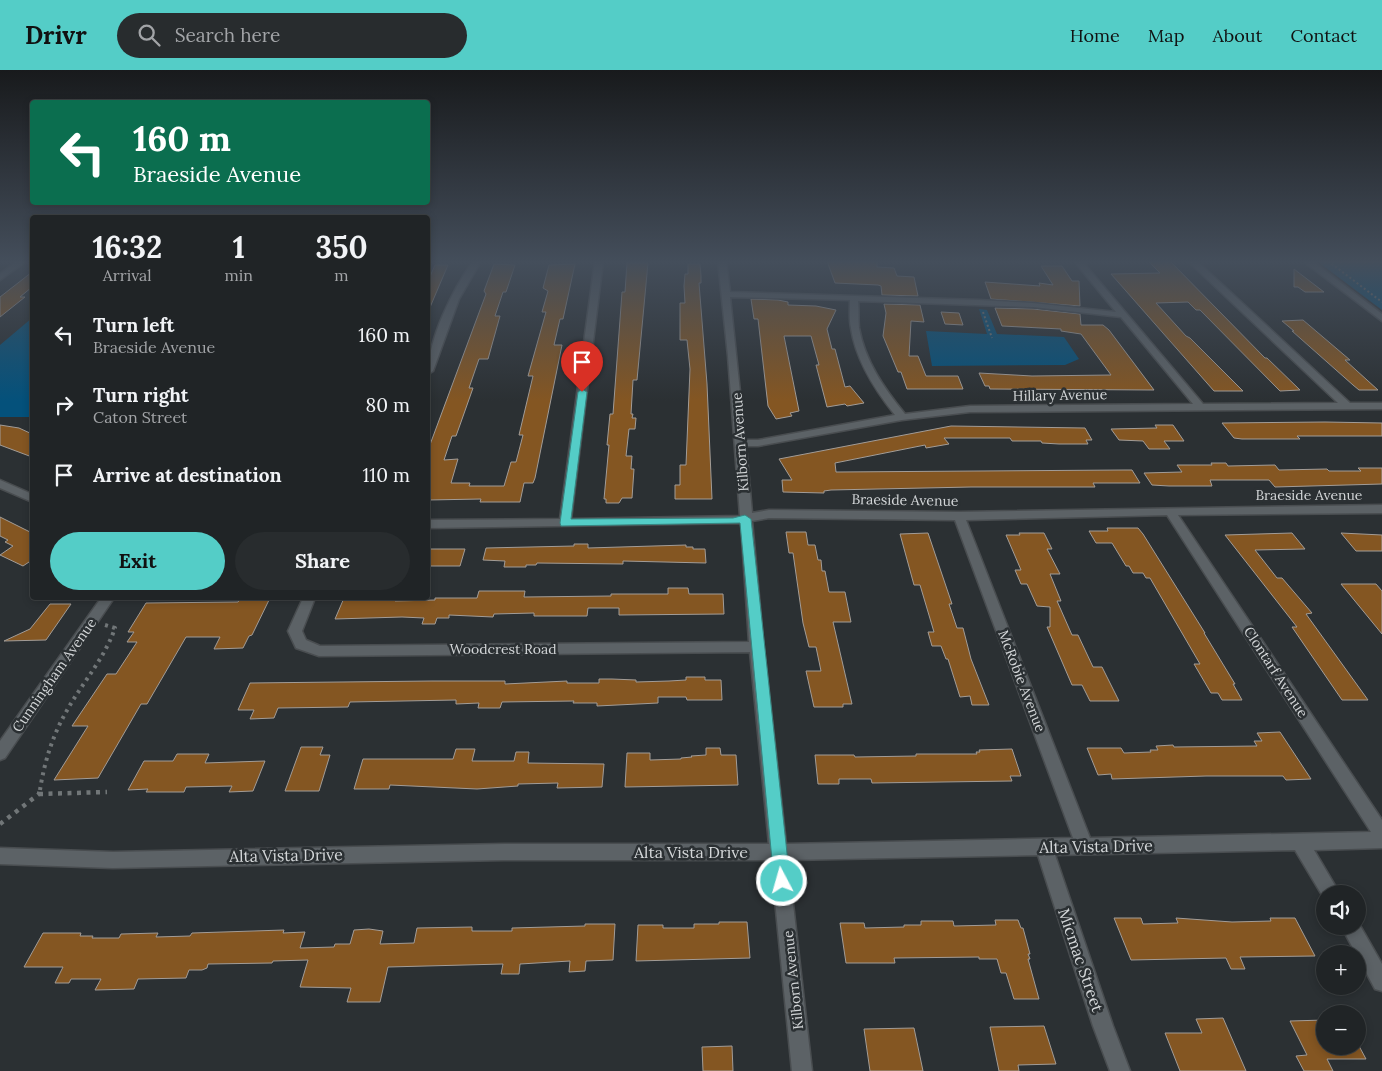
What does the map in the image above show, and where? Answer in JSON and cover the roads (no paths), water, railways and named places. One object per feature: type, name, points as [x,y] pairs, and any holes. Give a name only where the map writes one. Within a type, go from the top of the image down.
[{"type":"street","points":[[430,365],[452,308]]},
{"type":"street","points":[[565,523],[593,308]]},
{"type":"street","name":"Kilborn Avenue","points":[[727,308],[741,444],[745,519],[757,647],[802,1071]]},
{"type":"street","points":[[854,308],[855,331],[863,358],[879,388],[902,417]]},
{"type":"street","points":[[1057,308],[1122,315]]},
{"type":"street","points":[[1116,308],[1200,407]]},
{"type":"street","points":[[1242,308],[1347,406]]},
{"type":"street","points":[[1368,308],[1382,318]]},
{"type":"street","name":"Hillary Avenue","points":[[741,444],[902,417],[970,409],[1382,406]]},
{"type":"street","points":[[0,484],[30,497]]},
{"type":"street","name":"Braeside Avenue","points":[[430,524],[733,521],[769,514],[959,516],[1170,511],[1382,509]]},
{"type":"street","name":"Clontarf Avenue","points":[[1170,511],[1382,834]]},
{"type":"street","name":"McRobie Avenue","points":[[959,516],[1085,847]]},
{"type":"street","name":"Cunningham Avenue","points":[[0,752],[107,600]]},
{"type":"street","name":"Woodcrest Road","points":[[308,600],[295,631],[301,644],[318,651],[757,647]]},
{"type":"street","name":"Alta Vista Drive","points":[[0,856],[113,860],[504,852],[779,852],[1382,840]]},
{"type":"street","points":[[1300,842],[1326,885]]},
{"type":"street","name":"Micmac Street","points":[[1044,847],[1103,1026],[1120,1071]]},
{"type":"street","points":[[1355,935],[1382,982]]}]
